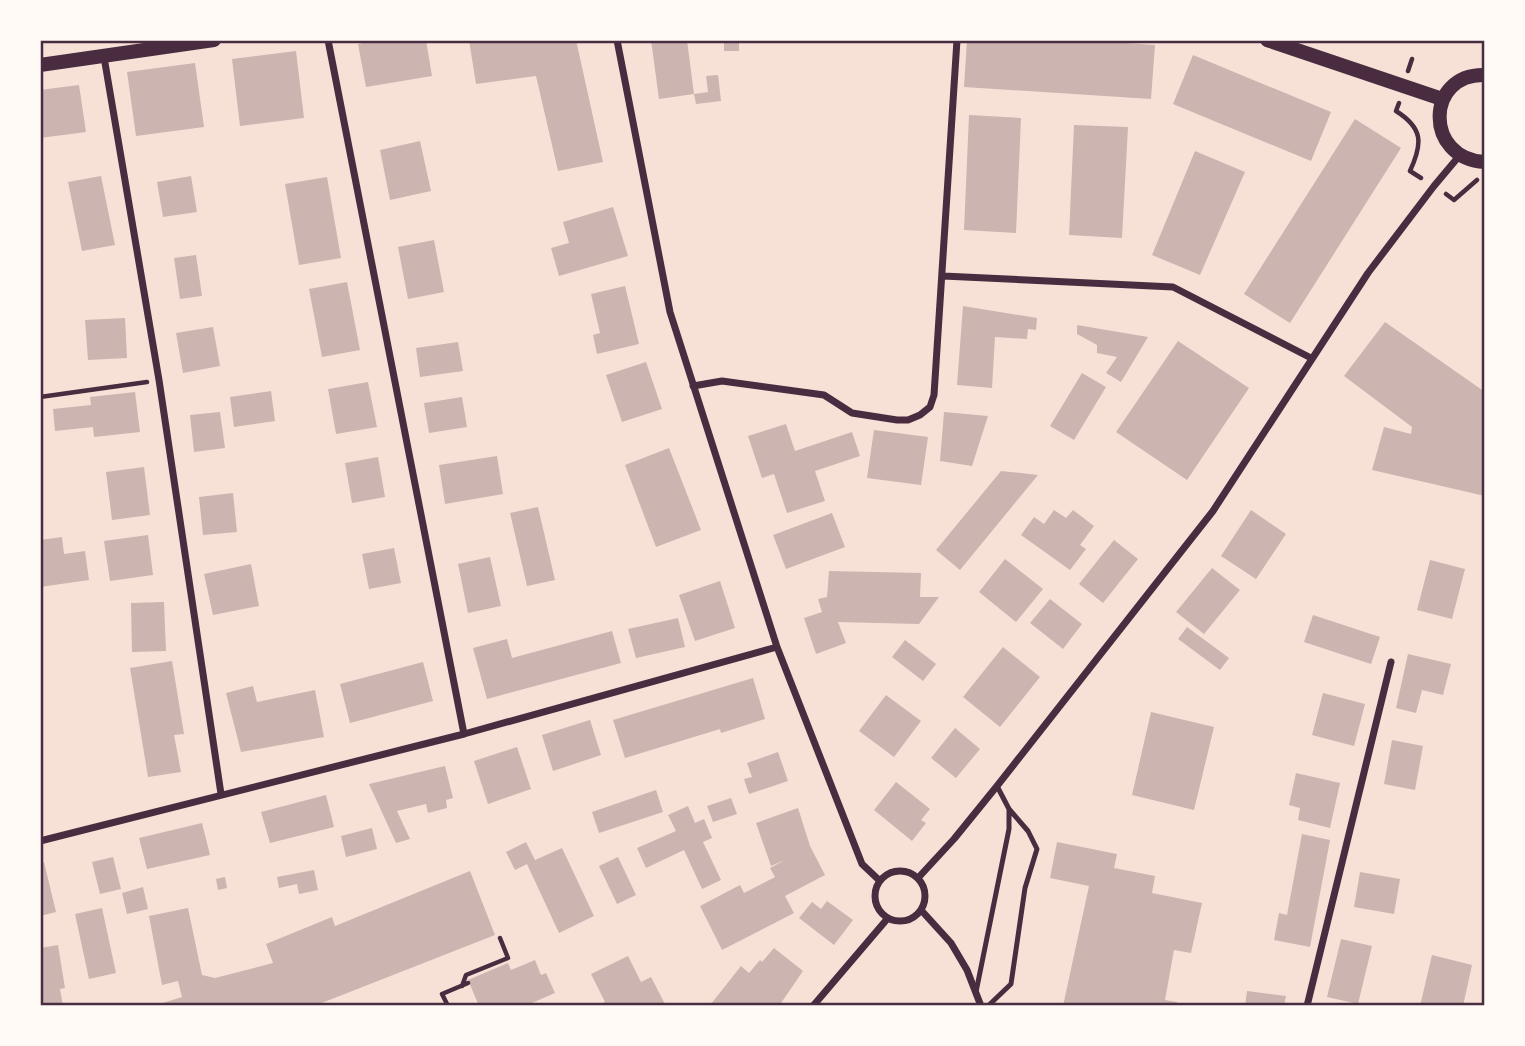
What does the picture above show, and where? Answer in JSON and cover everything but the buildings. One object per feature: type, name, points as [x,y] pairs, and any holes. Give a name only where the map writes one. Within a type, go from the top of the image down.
[{"type":"main road","points":[[40,65],[215,40]]},
{"type":"main road","points":[[1268,40],[1442,99]]},
{"type":"main road","points":[[1485,75],[1473,74],[1455,83],[1442,99],[1438,117],[1443,138],[1460,155],[1470,160],[1485,162]]},
{"type":"street","points":[[328,40],[464,734]]},
{"type":"street","points":[[617,40],[670,312],[693,386],[777,647],[862,864],[880,881]]},
{"type":"street","points":[[693,386],[722,381],[824,395],[852,413],[897,420],[908,420],[929,407],[934,395],[957,40]]},
{"type":"street","points":[[104,57],[159,380],[221,794]]},
{"type":"street","points":[[918,878],[997,786],[1213,511],[1368,273],[1460,155]]},
{"type":"street","points":[[943,276],[1172,288],[1311,358]]},
{"type":"street","points":[[40,841],[464,734],[777,647]]},
{"type":"street","points":[[1307,1006],[1391,662]]},
{"type":"street","points":[[898,871],[908,872],[918,878],[925,893],[921,910],[906,920],[888,918],[876,901],[880,881],[888,874],[898,871]]},
{"type":"street","points":[[921,910],[951,943],[967,970],[981,1006]]},
{"type":"street","points":[[813,1006],[888,918]]},
{"type":"lane","points":[[988,1006],[1011,984],[1026,888],[1037,849],[1028,831],[1009,809],[997,786]]},
{"type":"lane","points":[[976,992],[1009,829],[1009,809]]},
{"type":"path","points":[[40,397],[159,380]]},
{"type":"path","points":[[447,1006],[442,994],[465,984],[466,975],[508,958],[500,938]]}]
